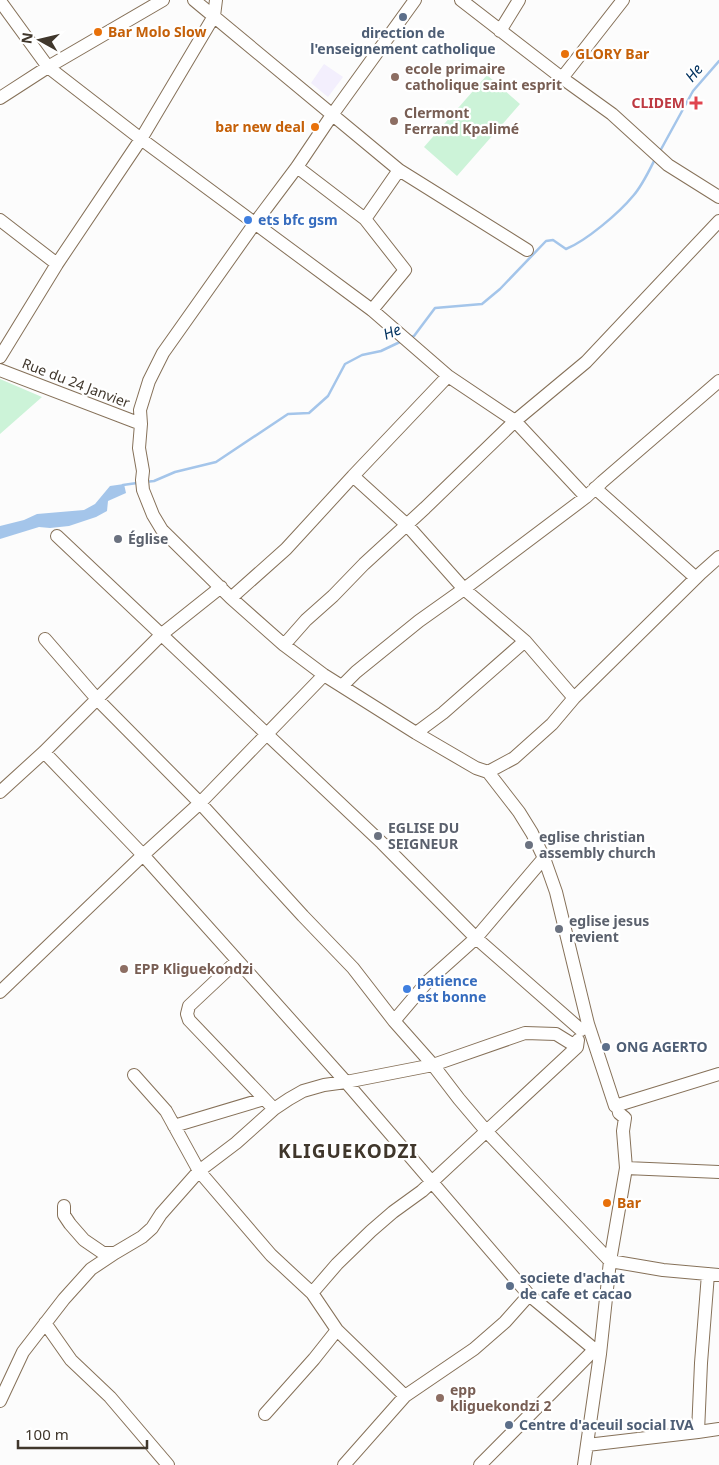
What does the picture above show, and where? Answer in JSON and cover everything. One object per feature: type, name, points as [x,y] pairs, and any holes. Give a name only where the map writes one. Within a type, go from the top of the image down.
[{"type":"street","points":[[0,98],[48,67],[163,0]]},
{"type":"street","points":[[194,0],[399,170],[527,250]]},
{"type":"street","points":[[0,357],[57,264],[141,138],[214,16],[216,0]]},
{"type":"street","points":[[415,0],[163,353],[149,381],[140,410],[139,448],[143,471],[142,485],[153,515],[162,530],[231,598],[284,645],[324,674],[416,733],[476,768],[488,772],[519,812],[544,858],[556,892],[585,1027],[615,1106],[624,1118],[623,1131],[626,1168],[597,1352],[584,1465]]},
{"type":"street","points":[[461,0],[612,114],[668,165],[719,197]]},
{"type":"street","points":[[500,31],[519,0]]},
{"type":"street","points":[[562,78],[623,0]]},
{"type":"street","points":[[0,1],[48,67],[372,310],[448,376],[515,421],[590,493],[696,578]]},
{"type":"street","points":[[297,167],[365,219],[405,270],[372,310]]},
{"type":"street","points":[[365,219],[399,170]]},
{"type":"street","points":[[0,220],[57,264]]},
{"type":"street","points":[[284,645],[306,620],[515,421],[586,362],[719,221]]},
{"type":"street","name":"Rue du 24 Janvier","points":[[0,370],[141,424]]},
{"type":"street","points":[[231,598],[286,549],[448,376]]},
{"type":"street","points":[[342,686],[356,672],[419,620],[464,590],[590,493],[719,381]]},
{"type":"street","points":[[353,476],[407,525],[464,590],[525,641],[574,698]]},
{"type":"street","points":[[57,536],[382,843],[476,938],[585,1027]]},
{"type":"street","points":[[488,772],[514,758],[552,724],[574,698],[719,557]]},
{"type":"street","points":[[0,792],[44,752],[162,634],[221,587]]},
{"type":"street","points":[[45,639],[97,699],[200,803],[353,968],[394,1021],[433,1064],[487,1132],[610,1261],[663,1270],[713,1275],[701,1363],[698,1432]]},
{"type":"street","points":[[416,733],[444,713],[525,641]]},
{"type":"street","points":[[0,992],[200,803],[324,674]]},
{"type":"street","points":[[44,752],[143,855],[346,1082],[529,1295],[597,1352]]},
{"type":"street","points":[[394,1021],[428,981],[476,938],[544,858]]},
{"type":"street","points":[[237,961],[189,1006],[186,1014],[189,1020],[274,1109]]},
{"type":"street","points":[[312,1293],[337,1264],[371,1232],[393,1212],[422,1191],[576,1047],[585,1027]]},
{"type":"street","points":[[0,1401],[23,1352],[45,1323],[92,1269],[142,1237],[152,1228],[161,1214],[199,1171],[236,1143],[274,1109],[303,1091],[324,1085],[433,1064],[525,1033],[556,1034],[576,1047]]},
{"type":"street","points":[[615,1106],[719,1074]]},
{"type":"street","points":[[134,1075],[166,1111],[199,1171],[271,1255],[312,1293],[337,1330],[405,1396]]},
{"type":"street","points":[[174,1126],[264,1099]]},
{"type":"street","points":[[626,1168],[719,1172]]},
{"type":"street","points":[[64,1206],[64,1215],[84,1240],[103,1253],[115,1253]]},
{"type":"street","points":[[344,1465],[405,1396],[474,1349],[505,1322],[529,1295]]},
{"type":"street","points":[[45,1323],[71,1360],[110,1397],[168,1465]]},
{"type":"street","points":[[264,1414],[314,1359],[337,1330]]},
{"type":"street","points":[[480,1465],[597,1352]]},
{"type":"street","points":[[587,1446],[719,1428]]},
{"type":"shaded area","points":[[324,64],[343,77],[328,97],[311,83]]},
{"type":"green space","points":[[487,75],[520,104],[457,176],[424,147]]},
{"type":"green space","points":[[0,379],[42,397],[0,434]]},
{"type":"water","points":[[124,484],[126,493],[108,501],[107,511],[96,517],[69,526],[39,527],[0,539],[0,526],[24,520],[37,514],[84,510],[95,504],[110,486]]},
{"type":"waterway","name":"He","points":[[659,153],[693,91],[719,61]]},
{"type":"waterway","name":"He","points":[[411,337],[414,336],[435,308],[482,304],[500,289],[546,241],[553,240],[566,249],[592,233],[611,218],[633,196],[655,159]]},
{"type":"waterway","name":"He","points":[[145,482],[216,462],[288,414],[309,413],[328,396],[345,364],[362,355],[381,351],[402,341]]},
{"type":"waterway","name":"He","points":[[123,485],[137,483]]},
{"type":"place","name":"direction de l'enseignement catholique","points":[[403,17]]},
{"type":"place","name":"Bar Molo Slow","points":[[98,32]]},
{"type":"place","name":"GLORY Bar","points":[[565,54]]},
{"type":"place","name":"ecole primaire catholique saint esprit","points":[[395,77]]},
{"type":"place","name":"CLIDEM","points":[[696,103]]},
{"type":"place","name":"Clermont Ferrand Kpalimé","points":[[394,121]]},
{"type":"place","name":"bar new deal","points":[[315,127]]},
{"type":"place","name":"ets bfc gsm","points":[[248,220]]},
{"type":"place","name":"Église","points":[[118,539]]},
{"type":"place","name":"EGLISE DU SEIGNEUR","points":[[378,836]]},
{"type":"place","name":"eglise christian assembly church","points":[[529,845]]},
{"type":"place","name":"eglise jesus revient","points":[[559,929]]},
{"type":"place","name":"EPP Kliguekondzi","points":[[124,969]]},
{"type":"place","name":"patience est bonne","points":[[407,989]]},
{"type":"place","name":"ONG AGERTO","points":[[606,1047]]},
{"type":"place","name":"Bar","points":[[607,1203]]},
{"type":"place","name":"societe d'achat de cafe et cacao","points":[[510,1286]]},
{"type":"place","name":"epp kliguekondzi 2","points":[[440,1398]]},
{"type":"place","name":"Centre d'aceuil social IVA","points":[[509,1425]]},
{"type":"district","name":"KLIGUEKODZI","points":[[348,1151]]}]
